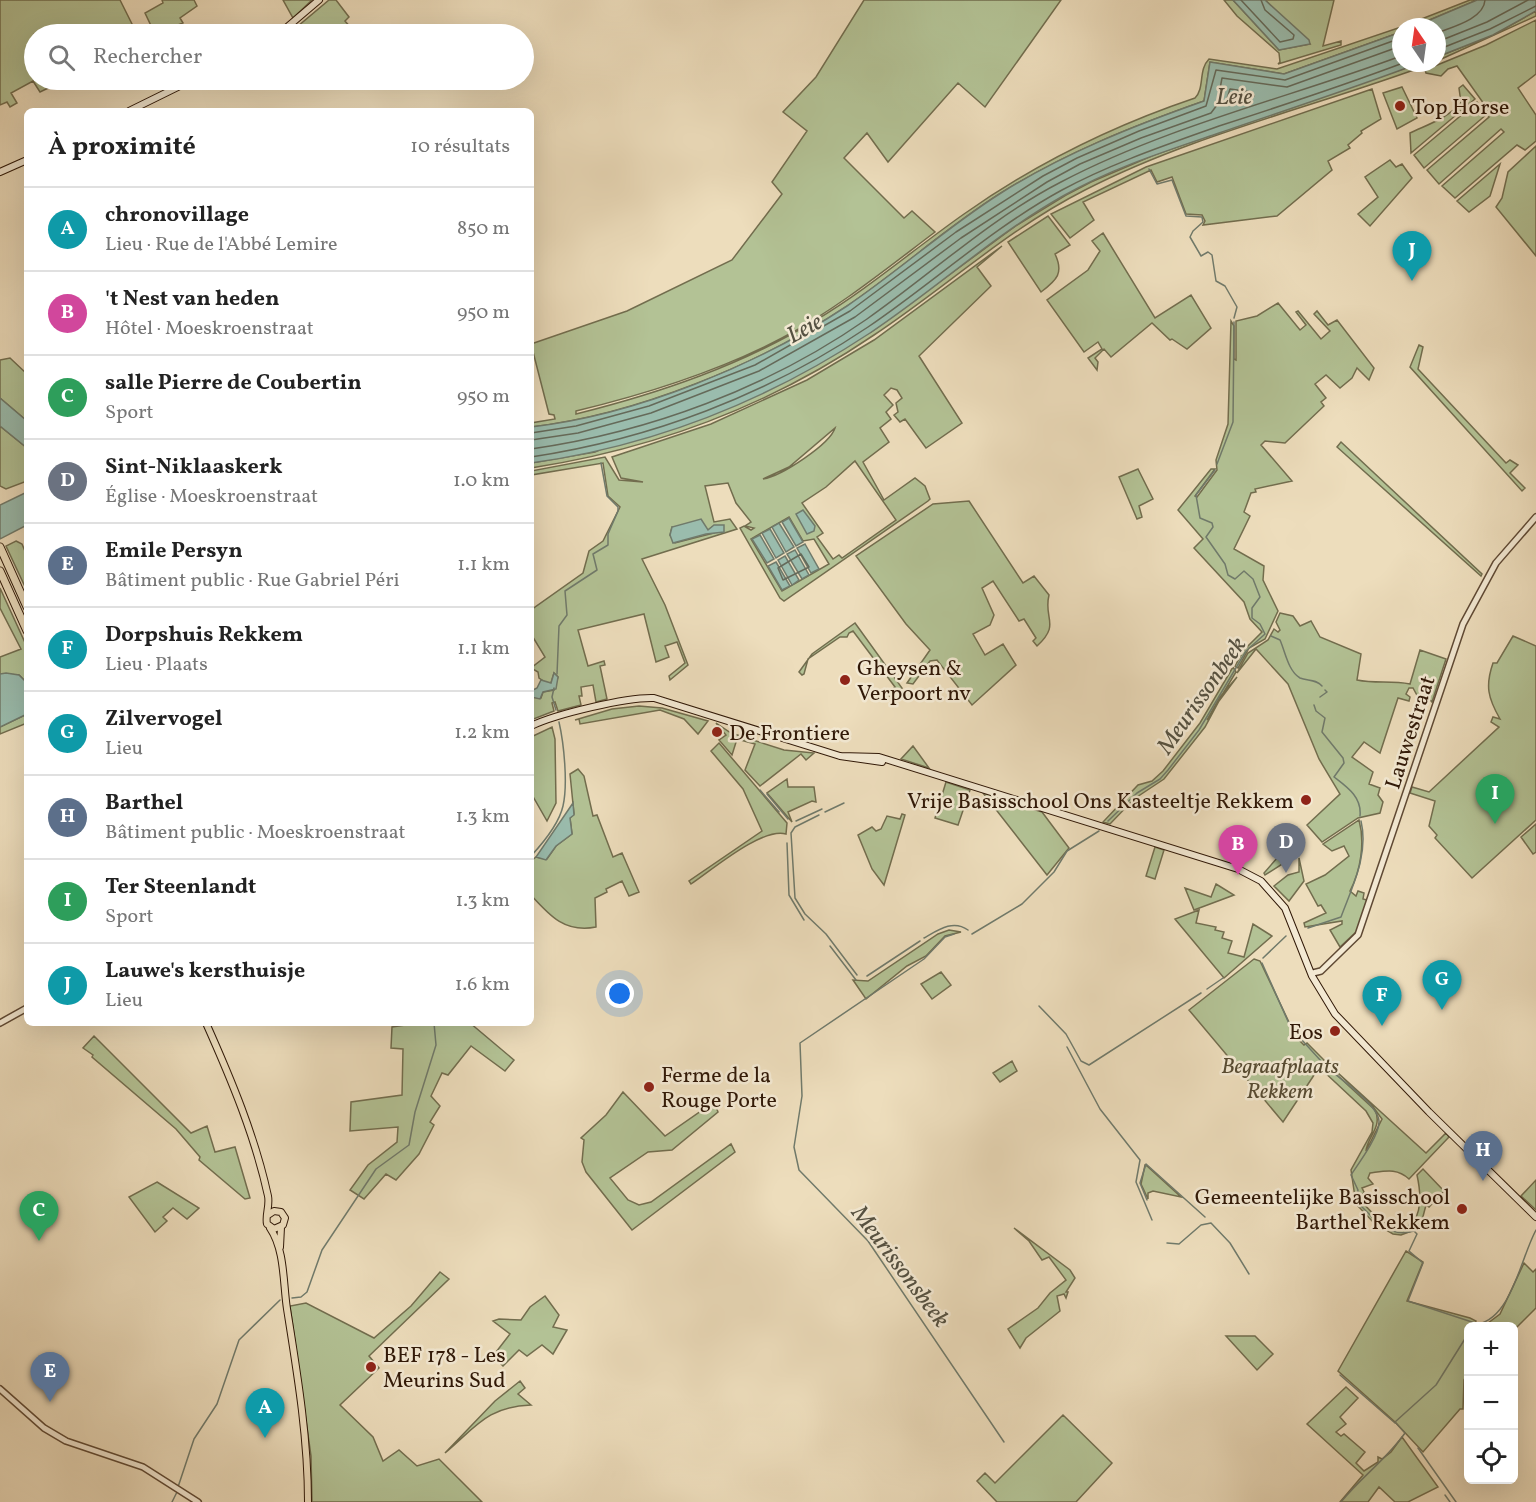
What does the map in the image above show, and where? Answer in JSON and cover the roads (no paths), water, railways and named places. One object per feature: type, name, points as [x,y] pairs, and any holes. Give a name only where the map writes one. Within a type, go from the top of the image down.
[{"type":"highway","points":[[0,547],[24,601]]},
{"type":"highway","points":[[0,571],[24,624]]},
{"type":"main road","points":[[291,24],[319,0]]},
{"type":"main road","points":[[135,108],[171,90]]},
{"type":"main road","points":[[0,172],[24,161]]},
{"type":"main road","points":[[534,725],[553,718],[622,702],[678,706],[840,756],[895,762],[1162,845],[1256,877],[1271,889],[1285,908],[1312,974],[1328,1004],[1412,1094],[1536,1217]]},
{"type":"main road","points":[[209,1026],[253,1126],[273,1202],[285,1218],[281,1227],[279,1251],[287,1306],[288,1337],[303,1456],[306,1502]]},
{"type":"main road","points":[[209,1026],[250,1132],[268,1198],[266,1221],[279,1251]]},
{"type":"main road","points":[[268,1215],[279,1211]]},
{"type":"main road","points":[[270,1228],[281,1227]]},
{"type":"street","name":"Lauwestraat","points":[[1312,974],[1328,963],[1355,938],[1360,929],[1457,638],[1470,607],[1496,563],[1536,517]]},
{"type":"street","points":[[0,1023],[24,1010]]},
{"type":"street","points":[[0,1389],[50,1432],[72,1444],[133,1463],[198,1502]]},
{"type":"water","points":[[1233,0],[1265,0],[1309,40],[1310,44],[1279,50]]},
{"type":"water","points":[[1477,0],[1536,0],[1536,11],[1493,35],[1446,53],[1446,18],[1434,18]]},
{"type":"water","name":"Leie","points":[[1392,35],[1392,72],[1395,72],[1159,153],[1082,186],[1013,228],[870,333],[791,380],[750,400],[665,432],[621,445],[534,462],[534,427],[571,421],[654,399],[736,367],[775,348],[847,306],[962,220],[1025,179],[1100,141],[1204,101],[1210,62],[1284,74]]},
{"type":"water","points":[[0,398],[24,418],[24,446],[0,426]]},
{"type":"water","points":[[24,493],[24,527],[0,539],[0,505]]},
{"type":"water","points":[[803,510],[815,526],[814,531],[807,534],[796,514]]},
{"type":"water","points":[[789,518],[803,542],[796,546],[782,522]]},
{"type":"water","points":[[701,519],[708,530],[714,525],[724,525],[724,532],[706,534],[673,543],[670,535],[672,527]]},
{"type":"water","points":[[779,523],[794,547],[786,552],[772,527]]},
{"type":"water","points":[[770,529],[784,553],[776,558],[762,533]]},
{"type":"water","points":[[760,535],[774,559],[767,563],[752,539]]},
{"type":"water","points":[[805,544],[819,569],[811,573],[797,548]]},
{"type":"water","points":[[795,550],[809,575],[802,579],[787,554]]},
{"type":"water","points":[[785,556],[799,580],[792,585],[778,560]]},
{"type":"water","points":[[776,562],[790,586],[782,590],[768,566]]},
{"type":"water","points":[[554,673],[558,677],[556,689],[543,692],[540,699],[534,698],[534,690],[541,680],[551,683]]},
{"type":"water","points":[[0,674],[19,675],[24,680],[24,715],[0,727]]},
{"type":"water","points":[[573,803],[574,815],[570,818],[572,834],[556,846],[546,860],[536,857]]},
{"type":"waterway","points":[[1149,169],[1157,184],[1172,180],[1186,216],[1202,217],[1203,222],[1190,237],[1201,256],[1208,252],[1212,255],[1216,281],[1225,286],[1237,307],[1234,318]]},
{"type":"waterway","points":[[1217,464],[1233,422],[1234,322]]},
{"type":"waterway","points":[[557,674],[559,626],[567,615],[565,591],[597,570],[593,554],[608,545],[608,534],[618,511],[618,507],[607,496],[601,463]]},
{"type":"waterway","name":"Meurissonbeek","points":[[1108,821],[1137,793],[1160,779],[1168,770],[1199,730],[1246,651],[1265,634],[1260,624],[1252,618],[1252,608],[1260,597],[1253,579],[1244,571],[1235,579],[1228,575],[1225,564],[1206,537],[1213,527],[1212,523],[1200,518],[1196,495],[1215,470]]},
{"type":"waterway","points":[[1271,636],[1280,640],[1296,675],[1322,686]]},
{"type":"waterway","points":[[554,688],[552,697],[556,710]]},
{"type":"waterway","points":[[1320,697],[1327,692],[1325,690]]},
{"type":"waterway","points":[[1314,705],[1316,711],[1325,718],[1322,732],[1343,758],[1344,763],[1334,777],[1356,798],[1359,803],[1360,816]]},
{"type":"waterway","points":[[534,852],[554,826],[563,806],[565,764],[559,722]]},
{"type":"waterway","points":[[760,790],[779,812]]},
{"type":"waterway","points":[[767,794],[788,819]]},
{"type":"waterway","points":[[825,812],[844,803]]},
{"type":"waterway","points":[[796,821],[822,809]]},
{"type":"waterway","points":[[819,815],[795,827],[791,833],[795,898],[805,914],[826,934],[857,975]]},
{"type":"waterway","points":[[1308,928],[1341,917],[1361,858],[1363,846],[1361,821]]},
{"type":"waterway","name":"Meurissonbeek","points":[[972,934],[1022,904],[1054,872],[1067,851],[1099,831]]},
{"type":"waterway","points":[[787,843],[789,895],[804,920]]},
{"type":"waterway","points":[[924,938],[951,926],[957,925],[968,930]]},
{"type":"waterway","name":"Meurissonsbeek","points":[[954,934],[945,937],[924,959],[800,1043],[802,1096],[794,1147],[799,1170],[868,1241],[1004,1442]]},
{"type":"waterway","points":[[1263,958],[1286,936]]},
{"type":"waterway","points":[[867,976],[920,941]]},
{"type":"waterway","points":[[830,946],[856,980]]},
{"type":"waterway","points":[[1262,963],[1291,1028],[1321,1061]]},
{"type":"waterway","points":[[1207,989],[1223,978]]},
{"type":"waterway","points":[[1039,1006],[1066,1034],[1081,1061],[1089,1065],[1201,993]]},
{"type":"waterway","points":[[292,1298],[301,1297],[307,1292],[322,1250],[376,1169],[409,1145],[415,1112],[436,1045],[434,1026]]},
{"type":"waterway","points":[[1067,1047],[1100,1109],[1140,1160],[1136,1182],[1152,1220]]},
{"type":"waterway","points":[[1325,1066],[1366,1100],[1377,1115],[1379,1122],[1376,1134],[1351,1175],[1358,1190],[1356,1201],[1375,1220],[1389,1230],[1404,1233],[1414,1231],[1417,1234],[1409,1251],[1423,1263],[1408,1301],[1478,1324],[1490,1319],[1507,1298],[1536,1230]]},
{"type":"waterway","points":[[1147,1200],[1140,1183],[1146,1164],[1205,1217]]},
{"type":"waterway","points":[[1167,1243],[1179,1244],[1201,1225],[1211,1223],[1230,1243],[1249,1274]]},
{"type":"waterway","points":[[178,1487],[194,1439],[217,1404],[239,1340],[280,1300]]},
{"type":"waterway","points":[[1341,1502],[1390,1452],[1405,1433],[1395,1422],[1436,1385],[1464,1340]]},
{"type":"waterway","points":[[1340,1375],[1395,1423]]},
{"type":"waterway","points":[[1418,1448],[1456,1502]]},
{"type":"waterway","points":[[172,1502],[177,1492]]},
{"type":"waterway","points":[[1445,1495],[1450,1502]]},
{"type":"place","name":"Top Horse","points":[[1400,106]]},
{"type":"place","name":"Lauwe's kersthuisje","points":[[1412,281]]},
{"type":"place","name":"Gheysen & Verpoort nv","points":[[845,680]]},
{"type":"place","name":"De Frontiere","points":[[717,732]]},
{"type":"place","name":"Vrije Basisschool Ons Kasteeltje Rekkem","points":[[1306,800]]},
{"type":"place","name":"Ter Steenlandt","points":[[1495,824]]},
{"type":"place","name":"Sint-Niklaaskerk","points":[[1286,873]]},
{"type":"place","name":"'t Nest van heden","points":[[1238,875]]},
{"type":"place","name":"Zilvervogel","points":[[1442,1010]]},
{"type":"place","name":"Dorpshuis Rekkem","points":[[1382,1026]]},
{"type":"place","name":"Eos","points":[[1335,1031]]},
{"type":"place","name":"Ferme de la Rouge Porte","points":[[649,1087]]},
{"type":"place","name":"Barthel","points":[[1483,1181]]},
{"type":"place","name":"Gemeentelijke Basisschool Barthel Rekkem","points":[[1462,1209]]},
{"type":"place","name":"salle Pierre de Coubertin","points":[[39,1241]]},
{"type":"place","name":"BEF 178 - Les Meurins Sud","points":[[371,1367]]},
{"type":"place","name":"Emile Persyn","points":[[50,1402]]},
{"type":"place","name":"chronovillage","points":[[265,1438]]},
{"type":"park label","name":"Begraafplaats Rekkem","points":[[1280,1078]]}]
